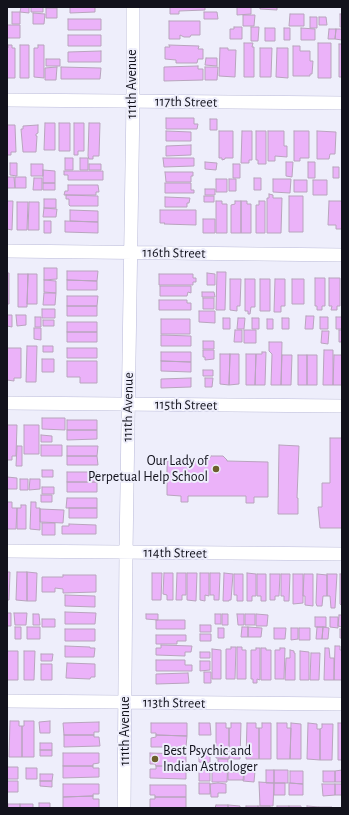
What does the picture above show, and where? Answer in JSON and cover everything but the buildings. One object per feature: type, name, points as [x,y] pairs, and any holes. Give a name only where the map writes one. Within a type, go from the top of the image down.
[{"type":"street","name":"111th Avenue","points":[[124,808],[133,7]]},
{"type":"street","name":"117th Street","points":[[7,100],[342,104]]},
{"type":"street","name":"116th Street","points":[[7,251],[342,255]]},
{"type":"street","name":"115th Street","points":[[7,403],[342,406]]},
{"type":"street","name":"114th Street","points":[[7,551],[342,554]]},
{"type":"street","name":"113th Street","points":[[7,701],[342,704]]},
{"type":"place","name":"Our Lady of Perpetual Help School","points":[[216,469]]},
{"type":"place","name":"Best Psychic and Indian Astrologer","points":[[155,759]]}]
